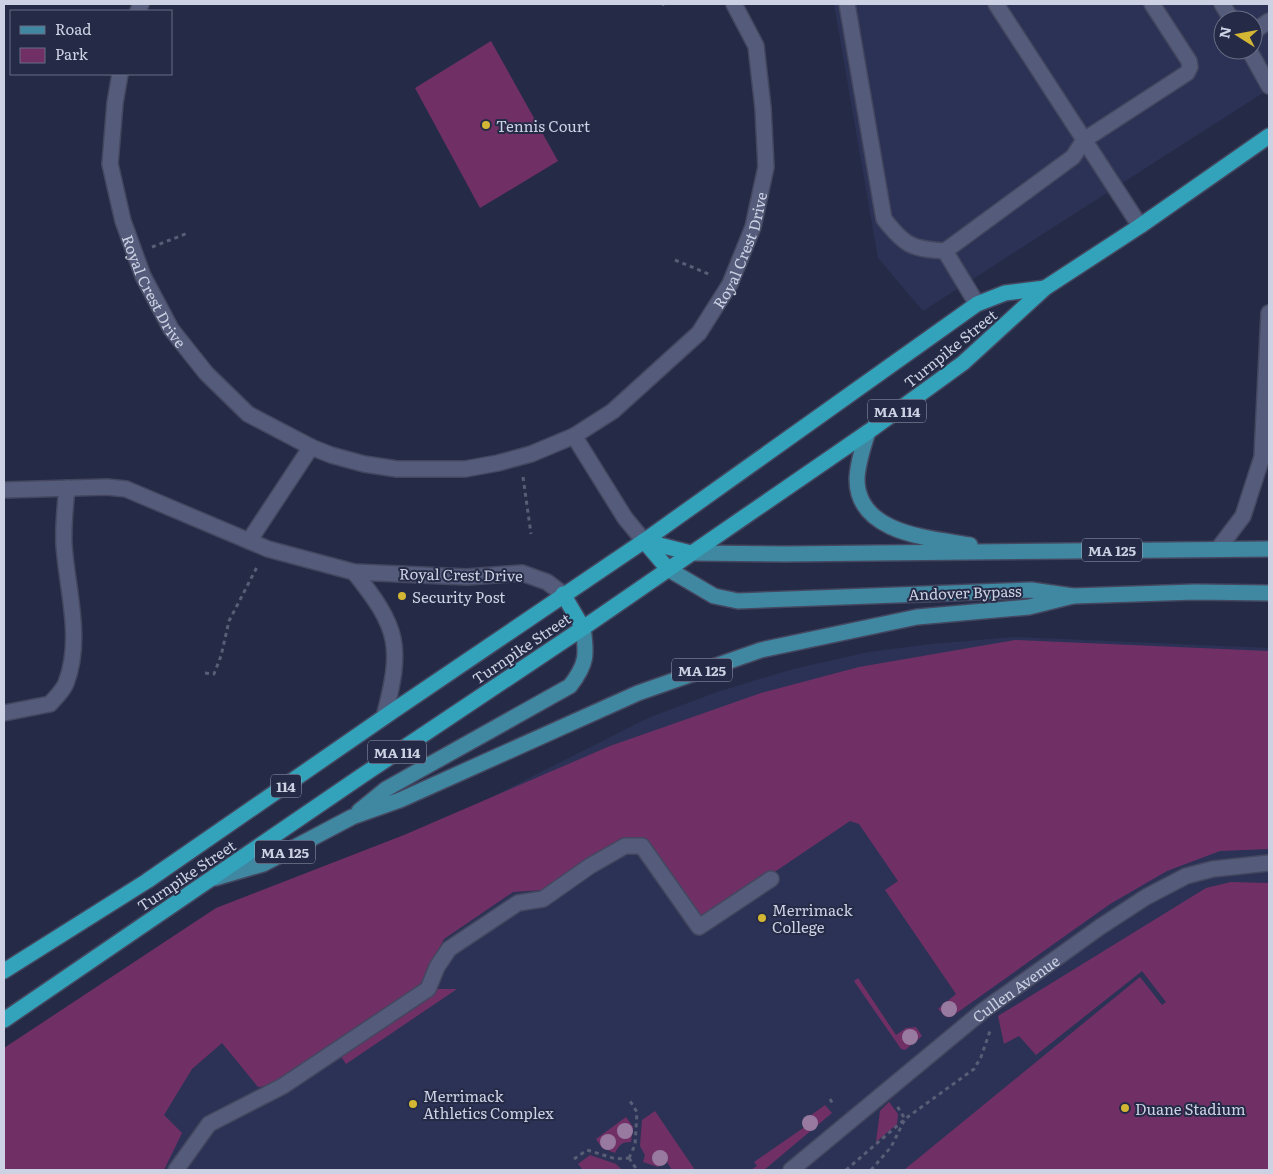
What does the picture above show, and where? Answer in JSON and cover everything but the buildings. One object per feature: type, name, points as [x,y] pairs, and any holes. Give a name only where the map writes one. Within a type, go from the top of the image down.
[{"type":"highway","name":"Turnpike Street","points":[[4,1020],[360,777],[583,628],[868,432],[964,363],[1045,288],[1140,226],[1269,136]]},
{"type":"highway","name":"Turnpike Street","points":[[4,971],[147,881],[563,594],[644,541],[977,304],[1005,293],[1045,288]]},
{"type":"highway","name":"MA 125","points":[[644,541],[691,553]]},
{"type":"highway","name":"MA 125","points":[[644,541],[668,569]]},
{"type":"highway","points":[[563,594],[583,628]]},
{"type":"main road","points":[[868,432],[857,480],[864,502],[878,520],[903,532],[1006,551]]},
{"type":"main road","name":"MA 125","points":[[691,553],[785,554],[1269,549]]},
{"type":"main road","name":"Andover Bypass","points":[[668,569],[714,596],[738,600],[1031,590],[1073,596],[1269,593]]},
{"type":"main road","name":"MA 125","points":[[213,878],[263,864],[352,817],[400,800],[638,693],[761,650],[917,617],[1029,606],[1073,596]]},
{"type":"main road","points":[[352,817],[386,789],[570,686],[582,671],[587,652],[583,628]]},
{"type":"street","name":"Royal Crest Drive","points":[[120,75],[115,103],[110,164],[123,221],[143,276],[171,329],[206,373],[248,414],[311,447],[364,464],[397,469],[465,469],[520,457],[574,436],[613,411],[699,333],[730,284],[754,227],[766,167],[763,108],[756,46],[734,4]]},
{"type":"street","points":[[846,4],[884,220],[898,237],[918,249],[945,250],[1073,157],[1084,140],[1187,73],[1190,67],[1189,60],[1152,4]]},
{"type":"street","points":[[996,4],[1140,226]]},
{"type":"street","points":[[1255,60],[1269,86]]},
{"type":"street","points":[[945,250],[977,304]]},
{"type":"street","points":[[1218,549],[1243,516],[1266,457],[1269,313]]},
{"type":"street","points":[[574,436],[625,518],[644,541]]},
{"type":"street","points":[[249,541],[311,447]]},
{"type":"street","points":[[4,713],[50,704],[66,685],[72,660],[74,632],[64,544],[67,488]]},
{"type":"street","name":"Royal Crest Drive","points":[[4,490],[126,489],[268,548],[354,572],[467,577],[522,573],[547,582],[563,594]]},
{"type":"street","points":[[354,572],[379,603],[393,633],[395,660],[392,688],[384,717]]},
{"type":"street","points":[[176,1170],[209,1124],[283,1086],[428,989],[437,967],[449,948],[518,903],[543,898],[590,866],[625,846],[642,846],[699,927],[771,880]]},
{"type":"street","name":"Cullen Avenue","points":[[791,1170],[984,1010],[1100,927],[1186,876],[1213,869],[1269,862]]},
{"type":"path","points":[[135,254],[188,233]]},
{"type":"path","points":[[675,260],[730,284]]},
{"type":"path","points":[[520,457],[531,534]]},
{"type":"path","points":[[205,673],[214,674],[221,656],[229,621],[242,591],[268,548]]},
{"type":"path","points":[[846,1170],[905,1120],[977,1064],[990,1033],[990,1025],[984,1010]]},
{"type":"path","points":[[830,1098],[833,1104]]},
{"type":"path","points":[[892,1100],[905,1120]]},
{"type":"path","points":[[629,1158],[635,1145],[637,1112],[630,1101]]},
{"type":"path","points":[[871,1170],[891,1147],[905,1120]]},
{"type":"path","points":[[574,1158],[587,1150],[616,1159],[629,1158]]},
{"type":"path","points":[[629,1158],[637,1170]]},
{"type":"shaded area","points":[[834,4],[1269,4],[1269,89],[923,311],[878,258]]},
{"type":"shaded area","name":"Merrimack College","points":[[1015,637],[1269,648],[1269,1170],[4,1170],[466,810],[648,718],[717,692],[793,669],[869,652],[931,644]]},
{"type":"green space","name":"Tennis Court","points":[[491,41],[558,161],[480,208],[415,88]]},
{"type":"green space","points":[[1015,640],[1269,651],[1269,849],[1220,851],[1167,871],[1110,904],[951,1017],[947,1017],[938,1009],[956,994],[885,890],[898,881],[859,824],[850,821],[705,919],[699,917],[644,841],[623,838],[542,890],[513,892],[444,939],[416,992],[296,1075],[268,1086],[258,1087],[222,1043],[192,1069],[164,1115],[182,1133],[164,1170],[4,1170],[4,1048],[216,908],[404,835],[610,746],[761,693],[859,667]]},
{"type":"green space","name":"Duane Stadium","points":[[1231,882],[1269,883],[1269,1170],[904,1170],[1140,977],[1162,1005],[1166,1002],[1142,971],[1036,1055],[1019,1036],[1004,1044],[998,1016],[1206,888]]},
{"type":"green space","points":[[858,978],[896,1035],[906,1028],[916,1027],[922,1036],[905,1050],[901,1049],[854,981]]},
{"type":"green space","points":[[435,989],[457,989],[346,1064],[340,1055]]},
{"type":"green space","points":[[889,1102],[898,1114],[897,1124],[876,1142],[880,1111]]},
{"type":"green space","points":[[825,1105],[832,1113],[764,1170],[751,1170],[757,1166],[754,1162],[806,1126],[803,1121]]},
{"type":"green space","points":[[655,1111],[695,1170],[672,1170],[667,1162],[658,1167],[643,1162],[645,1155],[640,1146],[642,1120]]},
{"type":"green space","points":[[626,1117],[633,1127],[631,1142],[621,1144],[615,1153],[602,1148],[596,1139]]},
{"type":"green space","points":[[590,1155],[616,1164],[622,1170],[583,1170],[578,1164]]},
{"type":"place","name":"Tennis Court","points":[[486,125]]},
{"type":"place","name":"Security Post","points":[[402,596]]},
{"type":"place","name":"Merrimack College","points":[[762,918]]},
{"type":"place","name":"Merrimack Athletics Complex","points":[[413,1104]]},
{"type":"place","name":"Duane Stadium","points":[[1125,1108]]}]
